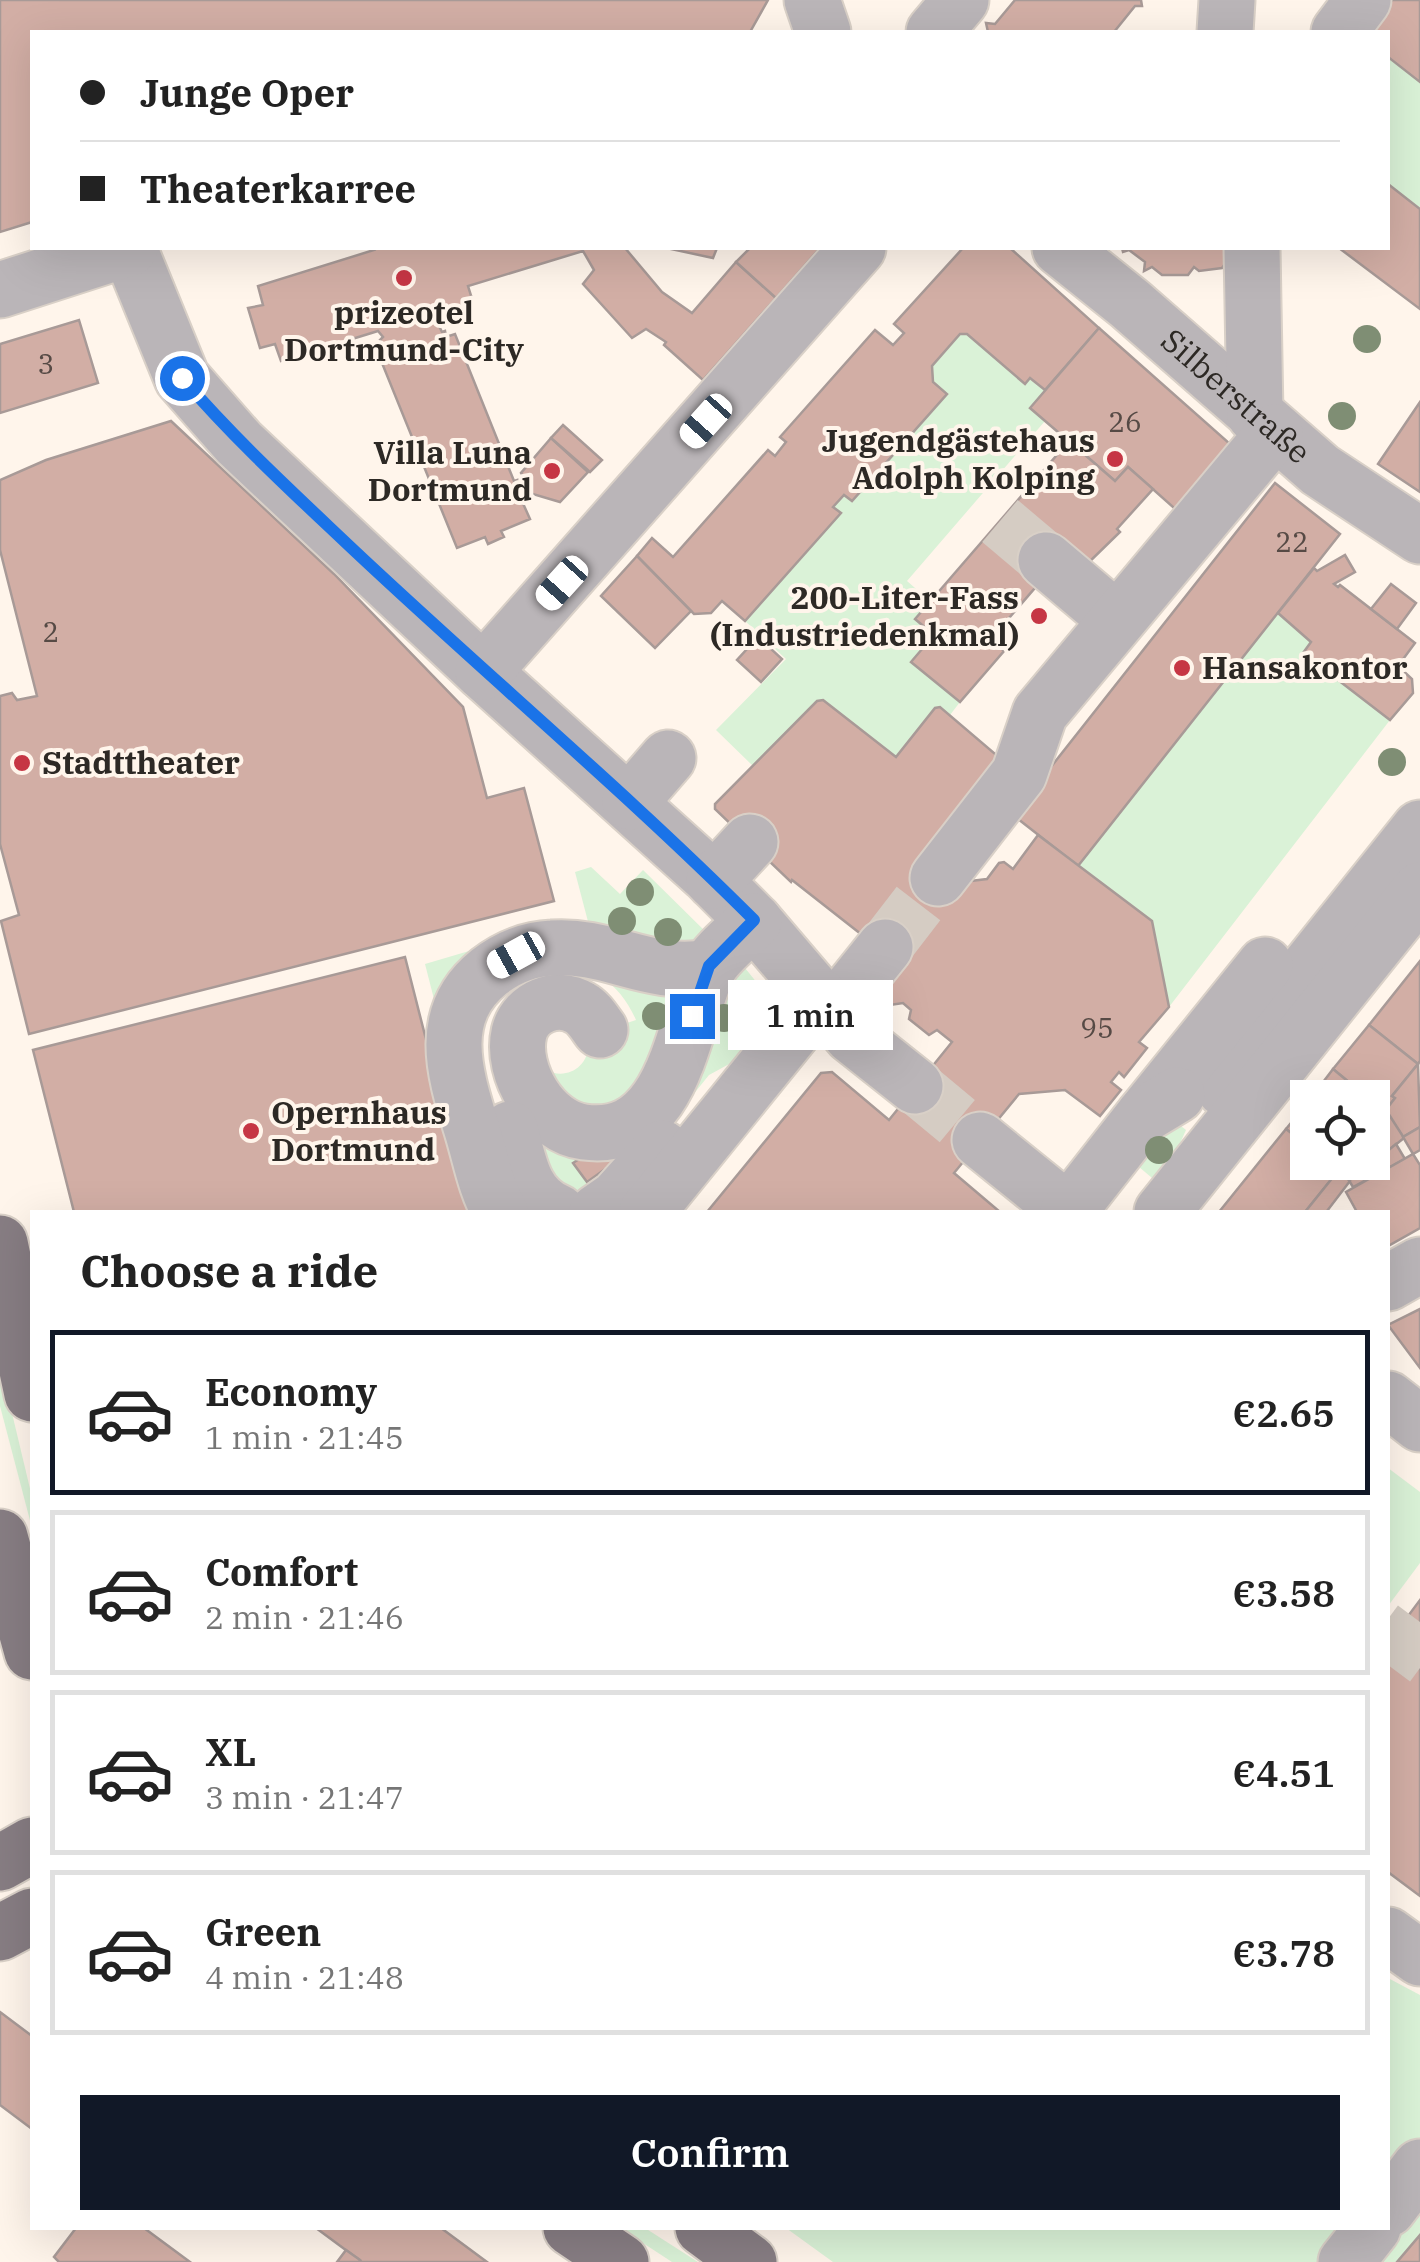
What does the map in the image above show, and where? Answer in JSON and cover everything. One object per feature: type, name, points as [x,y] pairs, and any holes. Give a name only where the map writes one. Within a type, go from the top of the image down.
[{"type":"main road","points":[[0,1242],[30,1384]]},
{"type":"main road","points":[[0,1537],[30,1645]]},
{"type":"main road","points":[[0,1863],[30,1847]]},
{"type":"main road","points":[[0,1933],[30,1917]]},
{"type":"main road","points":[[574,2230],[621,2262]]},
{"type":"main road","points":[[706,2230],[749,2262]]},
{"type":"street","points":[[812,0],[822,30]]},
{"type":"street","points":[[936,30],[962,0]]},
{"type":"street","points":[[1225,30],[1227,0]]},
{"type":"street","points":[[1340,30],[1363,0]]},
{"type":"street","points":[[0,290],[123,250]]},
{"type":"street","points":[[130,250],[182,378],[239,443],[630,802],[732,862],[754,920],[852,1036],[914,1086]]},
{"type":"street","points":[[484,672],[856,250]]},
{"type":"street","name":"Silberstraße","points":[[1062,250],[1320,470],[1420,536]]},
{"type":"street","points":[[938,878],[1019,774],[1040,713],[1117,620],[1265,424],[1252,250]]},
{"type":"street","points":[[1046,560],[1117,620]]},
{"type":"street","points":[[630,802],[668,758]]},
{"type":"street","points":[[1201,1166],[1218,1100],[1264,1023],[1409,842]]},
{"type":"street","points":[[1070,1210],[1144,1115],[1409,842]]},
{"type":"street","points":[[1164,1210],[1201,1166],[1409,842]]},
{"type":"street","points":[[553,1210],[543,1206],[526,1185],[494,1062],[496,1022],[505,1002],[524,984],[546,974],[592,983],[613,1002],[612,1026],[578,1006],[557,1002],[533,1011],[519,1033],[518,1056],[532,1094],[554,1119],[581,1132],[599,1133],[626,1126],[656,1101],[682,1051],[709,966],[754,920]]},
{"type":"street","points":[[649,1210],[768,1059],[885,947]]},
{"type":"street","points":[[499,1210],[455,1069],[454,1032],[467,993],[496,966],[536,949],[604,952],[673,971],[709,966]]},
{"type":"street","points":[[1144,1115],[1197,1082],[1264,1023]]},
{"type":"street","points":[[600,1210],[617,1198],[719,1085],[768,1059]]},
{"type":"street","points":[[980,1140],[1066,1210]]},
{"type":"street","points":[[1390,1283],[1420,1265]]},
{"type":"street","points":[[1390,1400],[1420,1424]]},
{"type":"street","points":[[1390,1936],[1420,1958]]},
{"type":"street","points":[[1390,2206],[1420,2167]]},
{"type":"street","points":[[1346,2262],[1371,2230]]},
{"type":"green space","points":[[1390,59],[1420,82],[1420,209],[1390,186]]},
{"type":"green space","points":[[960,334],[967,334],[1045,390],[1045,421],[907,581],[930,601],[915,619],[934,635],[912,662],[960,702],[950,715],[940,707],[935,708],[896,757],[823,700],[817,701],[753,766],[716,730],[786,659],[745,621],[840,514],[833,507],[844,495],[852,501],[946,394],[933,382],[932,366]]},
{"type":"green space","points":[[1278,613],[1311,642],[1304,653],[1390,720],[1169,1007],[1152,921],[1078,866]]},
{"type":"green space","points":[[591,867],[620,894],[643,870],[711,937],[688,956],[591,933],[575,872]]},
{"type":"green space","points":[[486,946],[435,1003],[425,964]]},
{"type":"green space","points":[[545,958],[616,968],[683,996],[672,1045],[652,1091],[630,1112],[616,1118],[586,1121],[558,1110],[547,1098],[528,1056],[533,1054],[540,1065],[559,1074],[578,1068],[585,1060],[588,1036],[636,1020],[619,992],[596,974],[571,965],[544,965],[520,974],[499,991],[485,1016],[479,1049],[520,1195],[534,1210],[518,1210],[497,1165],[472,1078],[469,1041],[478,1008],[488,994],[499,981],[528,963]]},
{"type":"green space","points":[[745,968],[783,1015],[764,1045],[709,1075],[684,1106],[736,970]]},
{"type":"green space","points":[[1172,1119],[1186,1130],[1164,1179],[1158,1183],[1132,1161]]},
{"type":"green space","points":[[541,1124],[598,1144],[574,1163],[587,1182],[600,1173],[612,1187],[594,1201],[543,1190]]},
{"type":"green space","points":[[0,1363],[30,1489],[30,1520],[0,1406]]},
{"type":"green space","points":[[1390,1470],[1420,1492],[1420,1563],[1390,1603]]},
{"type":"green space","points":[[1390,1979],[1420,1995],[1420,2262],[833,2262],[789,2230],[1390,2230]]},
{"type":"green space","points":[[623,2230],[648,2230],[698,2262],[672,2262]]},
{"type":"building","points":[[0,0],[768,0],[751,30],[30,30],[30,223],[0,232]]},
{"type":"building","points":[[1015,0],[1141,0],[1142,6],[1135,6],[1116,30],[988,30],[986,23],[995,24]]},
{"type":"building","points":[[1392,0],[1420,0],[1420,82],[1390,59],[1390,30],[1372,30]]},
{"type":"building","points":[[1390,186],[1420,209],[1420,309],[1342,250],[1390,250]]},
{"type":"building","points":[[374,250],[627,250],[662,292],[692,313],[736,262],[776,298],[703,380],[664,345],[666,342],[646,329],[632,338],[583,284],[594,270],[583,251],[468,286],[473,302],[433,314],[446,337],[455,334],[514,481],[524,478],[521,473],[551,438],[588,472],[560,502],[533,494],[521,499],[530,519],[501,531],[504,537],[488,544],[485,537],[457,548],[382,363],[390,360],[384,354],[387,352],[380,340],[383,337],[378,331],[281,361],[275,344],[260,348],[248,308],[263,305],[258,286]]},
{"type":"building","points":[[676,250],[716,250],[713,258]]},
{"type":"building","points":[[748,250],[818,250],[776,298],[736,262]]},
{"type":"building","points":[[961,250],[1012,250],[1099,328],[1045,390],[1030,378],[1025,384],[967,334],[960,334],[932,366],[933,382],[947,394],[852,501],[844,495],[833,507],[841,513],[745,621],[722,601],[711,613],[694,614],[637,556],[652,538],[673,557],[768,450],[775,456],[786,442],[780,437],[875,330],[893,345],[904,333],[894,324]]},
{"type":"building","points":[[1129,250],[1229,250],[1230,257],[1222,268],[1199,271],[1194,267],[1188,275],[1162,275],[1152,267],[1144,271],[1145,262]]},
{"type":"building","points":[[79,320],[98,383],[0,413],[0,344]]},
{"type":"building","points":[[1099,328],[1238,451],[1182,515],[1128,467],[1115,481],[1030,408]]},
{"type":"building","points":[[1420,402],[1420,492],[1378,464]]},
{"type":"building","points":[[171,421],[334,574],[463,707],[487,798],[524,788],[554,901],[29,1034],[1,921],[19,915],[0,844],[0,696],[12,693],[17,700],[37,696],[0,550],[0,480],[46,460]]},
{"type":"building","points":[[563,425],[602,460],[590,472],[551,438]]},
{"type":"building","points":[[1069,441],[1115,481],[1128,467],[1153,489],[1117,529],[1120,532],[1083,568],[1047,574],[991,639],[1004,651],[960,702],[911,662],[934,635],[915,619]]},
{"type":"building","name":"Hansakontor","points":[[1275,483],[1340,534],[1078,866],[1013,815]]},
{"type":"building","points":[[1345,555],[1355,572],[1334,584],[1415,643],[1398,666],[1412,679],[1413,693],[1390,720],[1303,653],[1311,642],[1278,613],[1314,568],[1317,571]]},
{"type":"building","points":[[637,556],[691,611],[655,648],[601,596]]},
{"type":"building","points":[[1391,584],[1416,603],[1397,629],[1371,609]]},
{"type":"building","points":[[758,637],[782,659],[761,682],[737,660]]},
{"type":"building","points":[[823,700],[896,757],[935,708],[940,707],[1008,765],[946,884],[987,879],[999,863],[1013,869],[1038,835],[1152,921],[1169,1007],[1139,1042],[1147,1048],[1124,1077],[1119,1072],[1111,1082],[1121,1090],[1100,1116],[1065,1090],[1019,1094],[954,1173],[998,1210],[709,1210],[821,1073],[832,1072],[889,1120],[952,1042],[937,1030],[929,1035],[909,1019],[911,1010],[903,1003],[876,1007],[871,942],[791,882],[715,809],[715,804],[817,701]]},
{"type":"building","name":"Opernhaus Dortmund","points":[[405,957],[469,1210],[73,1210],[33,1050]]},
{"type":"building","points":[[1420,961],[1420,1061],[1418,1064],[1369,1025]]},
{"type":"building","points":[[1369,1025],[1418,1064],[1392,1096],[1395,1098],[1390,1104],[1390,1080],[1346,1080],[1333,1069]]},
{"type":"building","points":[[1418,1064],[1420,1127],[1403,1137],[1390,1118],[1390,1104],[1395,1098],[1392,1096]]},
{"type":"building","points":[[1333,1069],[1346,1080],[1325,1080]]},
{"type":"building","points":[[1390,1116],[1404,1138],[1390,1149]]},
{"type":"building","points":[[1420,1127],[1420,1150],[1413,1154],[1403,1137]]},
{"type":"building","points":[[1286,1129],[1290,1132],[1290,1180],[1331,1180],[1307,1210],[1221,1210]]},
{"type":"building","points":[[1396,1144],[1405,1159],[1390,1167],[1390,1149]]},
{"type":"building","points":[[593,1150],[628,1162],[609,1176],[604,1170],[587,1182],[573,1163]]},
{"type":"building","points":[[1413,1154],[1420,1165],[1420,1228],[1390,1245],[1390,1210],[1356,1210],[1346,1192],[1367,1180],[1390,1180],[1390,1167]]},
{"type":"building","points":[[1331,1180],[1349,1180],[1350,1181],[1328,1210],[1307,1210]]},
{"type":"building","points":[[1420,1309],[1420,1368],[1390,1328],[1390,1324]]},
{"type":"building","points":[[1420,1600],[1420,1896],[1390,1874],[1390,1640]]},
{"type":"building","points":[[0,2012],[30,2034],[30,2128],[0,2105]]},
{"type":"building","points":[[74,2230],[147,2230],[190,2262],[59,2262],[54,2257]]},
{"type":"building","points":[[319,2230],[444,2230],[487,2262],[362,2262]]},
{"type":"building","points":[[1420,2235],[1420,2262],[1397,2262]]},
{"type":"building","points":[[346,2250],[360,2260],[359,2262],[337,2262]]},
{"type":"tunnel","points":[[1000,521],[1046,560]]},
{"type":"tunnel","points":[[885,947],[938,878]]},
{"type":"tunnel","points":[[915,1086],[980,1140]]},
{"type":"tunnel","points":[[1390,1662],[1420,1622]]},
{"type":"place","name":"prizeotel Dortmund-City","points":[[404,278]]},
{"type":"place","name":"Jugendgästehaus Adolph Kolping","points":[[1115,459]]},
{"type":"place","name":"Villa Luna Dortmund","points":[[552,471]]},
{"type":"place","name":"200-Liter-Fass (Industriedenkmal)","points":[[1039,616]]},
{"type":"place","name":"Hansakontor","points":[[1182,668]]},
{"type":"place","name":"Stadttheater","points":[[22,763]]},
{"type":"place","name":"Opernhaus Dortmund","points":[[251,1131]]},
{"type":"route","points":[[182,378],[239,443],[754,920],[709,966],[692,1016]]}]
